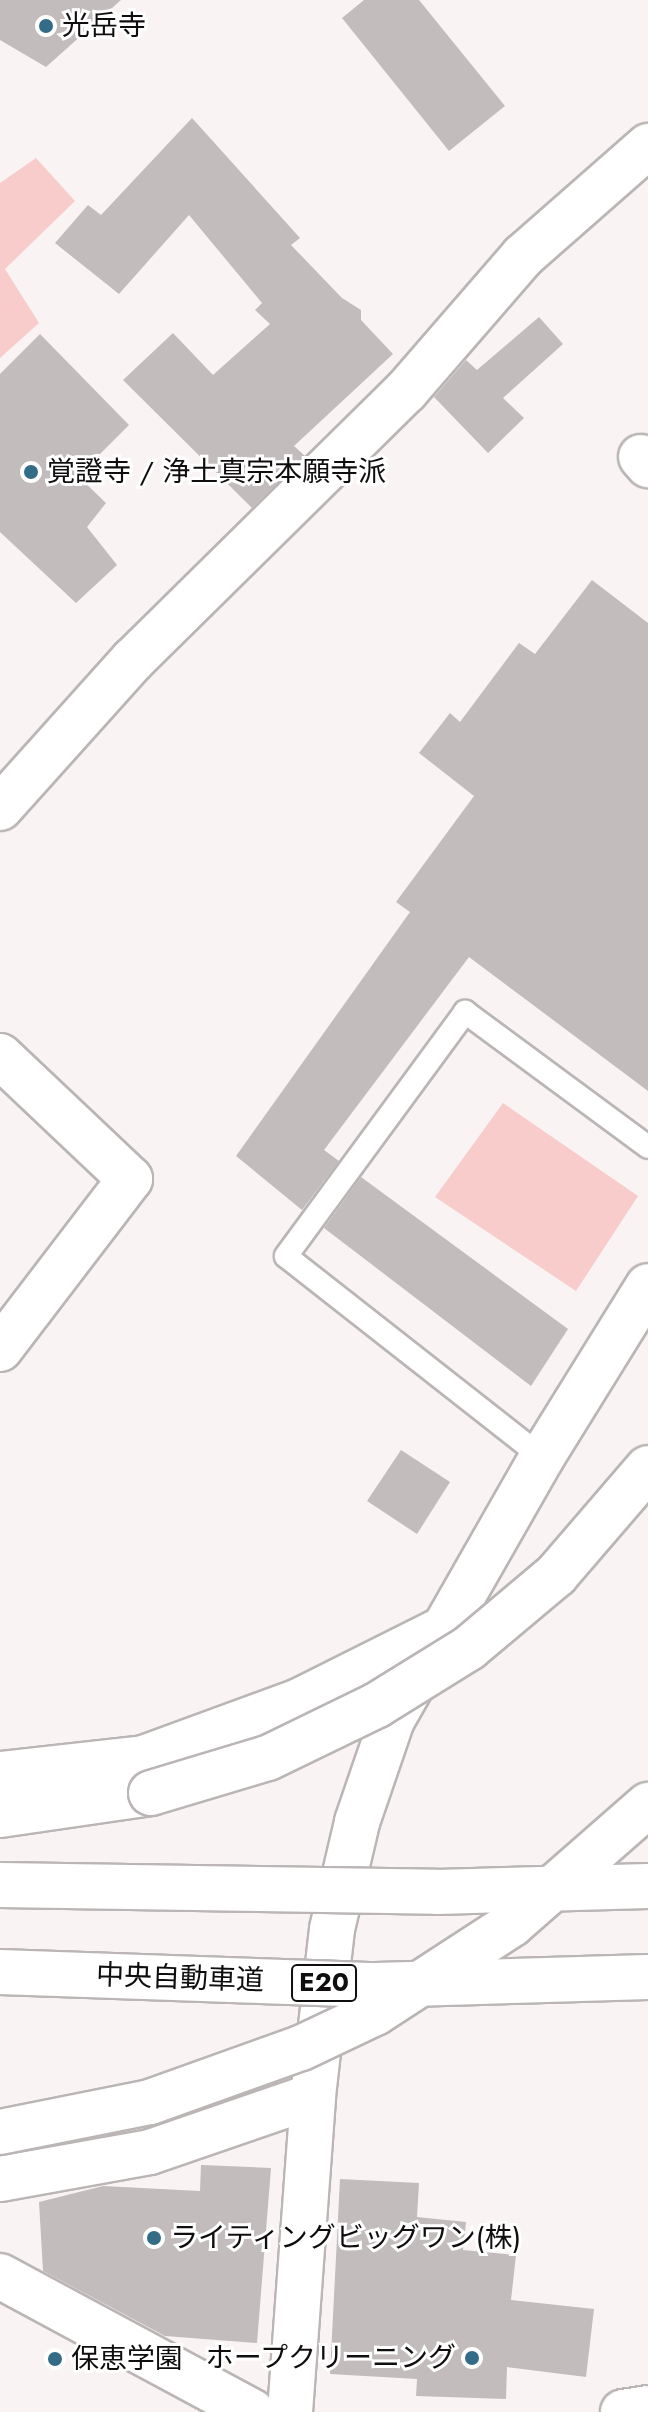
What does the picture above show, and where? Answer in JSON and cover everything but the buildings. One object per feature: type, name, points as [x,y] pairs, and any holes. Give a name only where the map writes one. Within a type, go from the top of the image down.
[{"type":"main road","points":[[0,808],[133,660],[406,391],[523,256],[648,146]]},
{"type":"main road","points":[[0,1056],[130,1179],[0,1349]]},
{"type":"main road","points":[[290,2412],[313,2096],[332,1929],[357,1822],[392,1720],[542,1457],[648,1286]]},
{"type":"main road","points":[[0,1815],[151,1793],[268,1758],[377,1705],[469,1648],[556,1575],[648,1468]]},
{"type":"main road","points":[[0,1774],[144,1758],[299,1701],[443,1629]]},
{"type":"main road","points":[[0,2132],[150,2102],[301,2048],[375,2013],[512,1924],[648,1805]]},
{"type":"main road","points":[[0,1885],[437,1892],[648,1886]]},
{"type":"main road","name":"中央自動車道","points":[[0,1972],[376,1985],[648,1977]]},
{"type":"main road","points":[[0,2179],[150,2152],[313,2096]]},
{"type":"main road","points":[[0,2276],[253,2412]]},
{"type":"main road","points":[[623,2412],[648,2408]]},
{"type":"lane","points":[[542,1457],[286,1256],[465,1012],[648,1147]]},
{"type":"shaded area","points":[[36,158],[75,201],[5,269],[39,323],[0,358],[0,183]]},
{"type":"shaded area","points":[[503,1103],[638,1196],[576,1291],[435,1197]]},
{"type":"place","name":"光岳寺","points":[[46,26]]},
{"type":"place","name":"覚證寺 / 浄土真宗本願寺派","points":[[31,472]]},
{"type":"place","name":"ライティングビッグワン(株)","points":[[154,2238]]},
{"type":"place","name":"ホープクリーニング","points":[[472,2358]]},
{"type":"place","name":"保恵学園","points":[[55,2359]]}]
